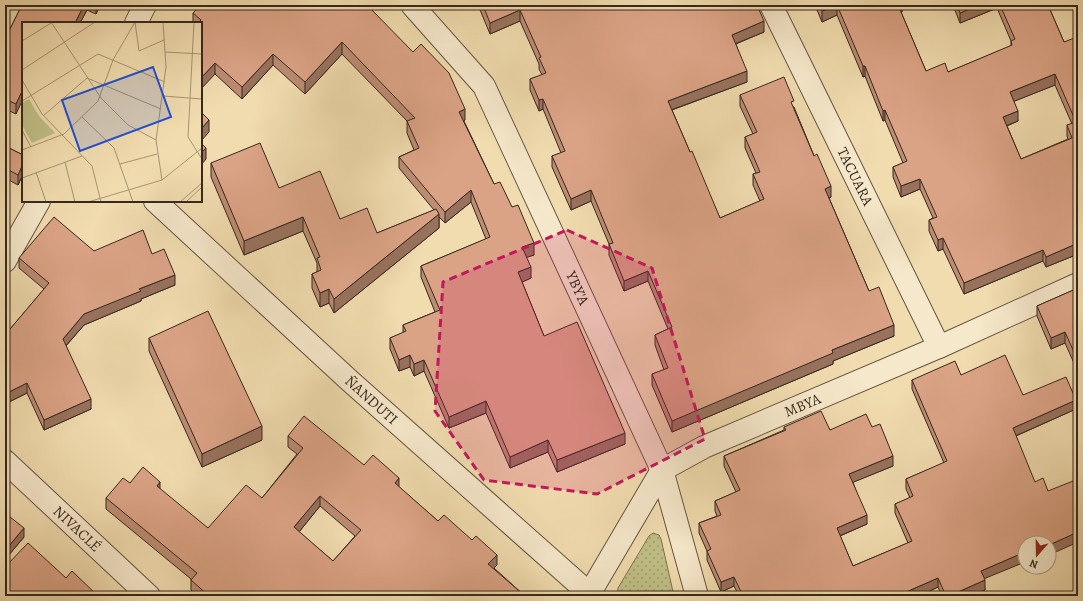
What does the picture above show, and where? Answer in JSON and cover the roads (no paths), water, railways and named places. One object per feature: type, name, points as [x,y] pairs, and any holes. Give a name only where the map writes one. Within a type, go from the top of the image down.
[{"type":"street","points":[[136,22],[145,5]]},
{"type":"street","name":"YBY'A","points":[[412,5],[484,86],[662,470],[697,596]]},
{"type":"street","name":"TACUARA","points":[[771,5],[939,347]]},
{"type":"street","points":[[6,258],[38,202]]},
{"type":"street","name":"ÑANDUTI","points":[[156,202],[350,381],[590,595]]},
{"type":"street","name":"MBYA","points":[[662,470],[704,447],[939,347],[1078,284]]},
{"type":"street","name":"NIVACLÉ","points":[[5,461],[149,596]]},
{"type":"street","points":[[590,595],[662,470]]}]
